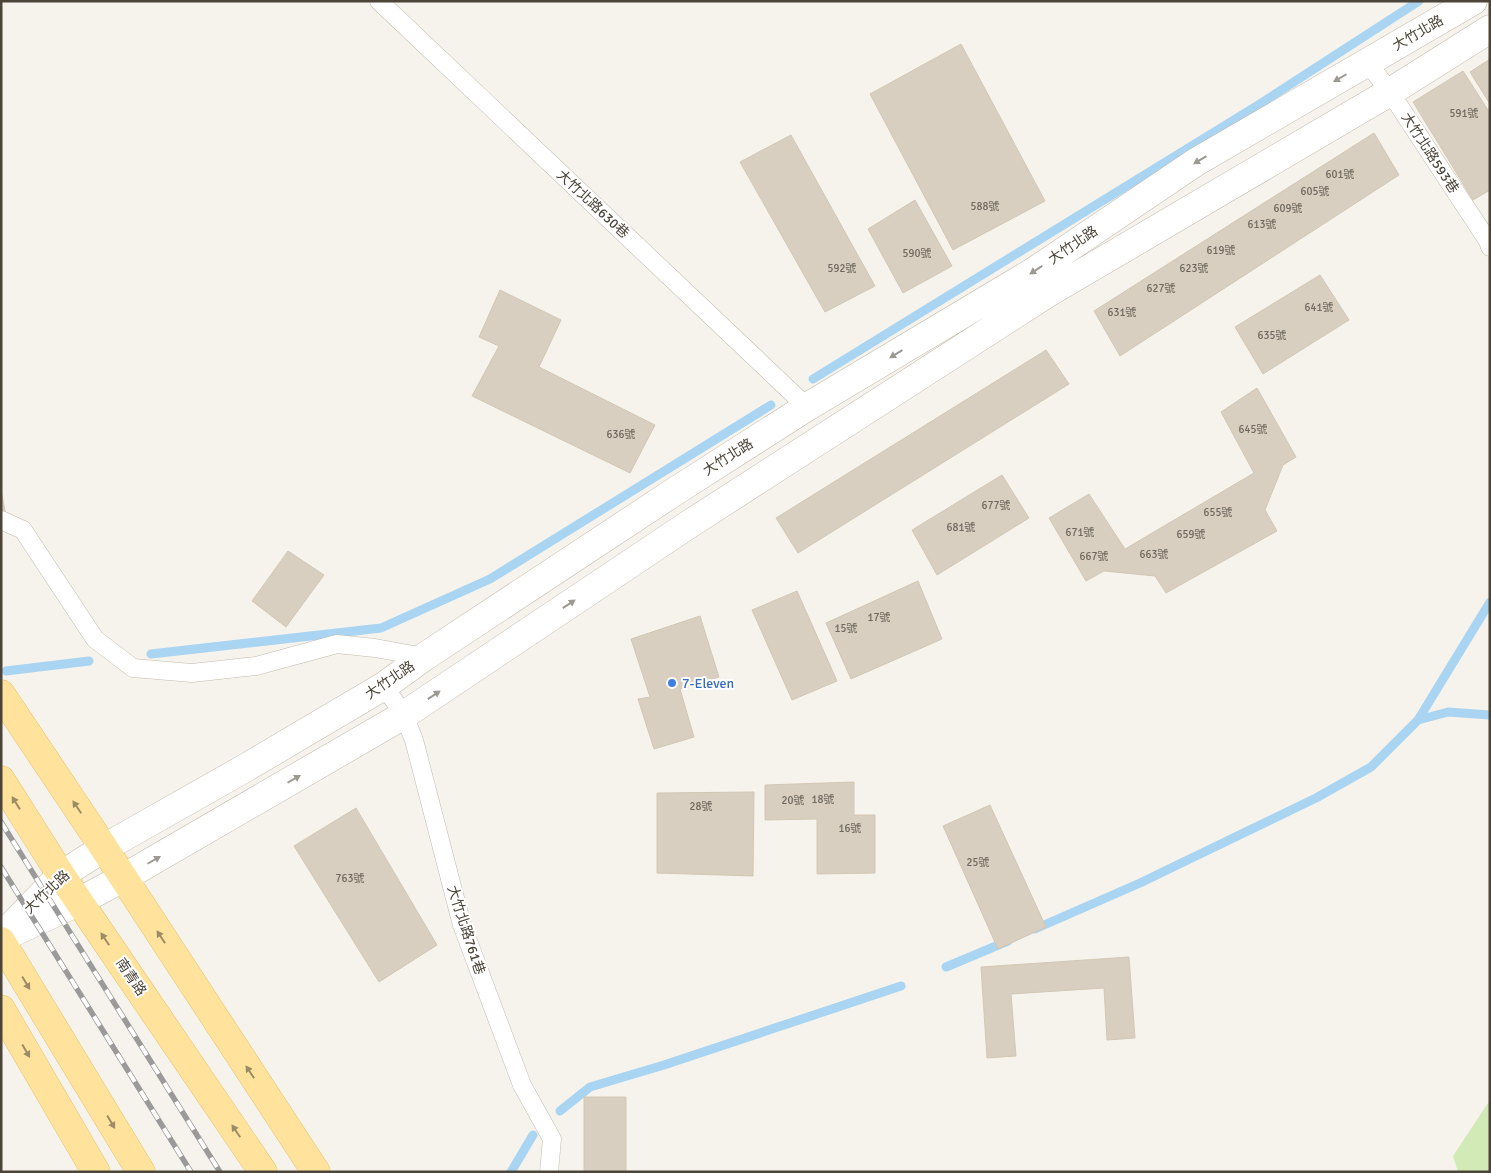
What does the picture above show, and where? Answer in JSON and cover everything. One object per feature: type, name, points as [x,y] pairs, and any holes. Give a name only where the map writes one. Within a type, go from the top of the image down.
[{"type":"main road","points":[[1,694],[316,1172]]},
{"type":"main road","name":"南青路","points":[[1,780],[61,875],[263,1172]]},
{"type":"main road","points":[[1,938],[140,1172]]},
{"type":"main road","points":[[1,1009],[96,1172]]},
{"type":"street","name":"大竹北路","points":[[1,938],[61,875],[104,848],[247,767],[384,686],[424,657],[674,492],[807,407],[1033,272],[1196,162],[1473,1]]},
{"type":"street","name":"大竹北路","points":[[1,938],[80,901],[123,878],[404,715],[690,522],[1040,299],[1390,92],[1490,29]]},
{"type":"lane","name":"大竹北路630巷","points":[[379,1],[807,407]]},
{"type":"lane","name":"大竹北路593巷","points":[[1368,62],[1390,92],[1488,241],[1490,247]]},
{"type":"lane","points":[[1,520],[23,530],[95,638],[134,668],[192,673],[256,666],[337,644],[375,648],[424,657]]},
{"type":"lane","name":"大竹北路761巷","points":[[384,686],[404,715],[414,740],[462,925],[522,1085],[552,1139],[550,1172]]},
{"type":"green space","points":[[1490,1100],[1490,1172],[1458,1172],[1453,1156]]},
{"type":"building","points":[[961,44],[1045,201],[953,250],[870,94]]},
{"type":"building","points":[[1490,59],[1490,104],[1470,72]]},
{"type":"building","points":[[1463,71],[1490,113],[1490,190],[1473,200],[1413,102]]},
{"type":"building","points":[[1374,133],[1399,175],[1120,356],[1094,311]]},
{"type":"building","points":[[791,135],[875,286],[825,312],[740,162]]},
{"type":"building","points":[[915,200],[952,266],[903,293],[868,229]]},
{"type":"building","points":[[1320,275],[1349,320],[1263,374],[1235,327]]},
{"type":"building","points":[[500,290],[561,320],[539,367],[655,425],[630,473],[472,396],[499,346],[479,337]]},
{"type":"building","points":[[1046,350],[1069,384],[798,553],[776,518]]},
{"type":"building","points":[[1257,388],[1296,457],[1283,465],[1265,510],[1277,531],[1166,593],[1155,576],[1104,571],[1086,581],[1049,518],[1089,494],[1125,549],[1254,473],[1221,412]]},
{"type":"building","points":[[1002,475],[1029,518],[937,575],[912,530]]},
{"type":"building","points":[[1,490],[6,516],[1,517]]},
{"type":"building","points":[[288,551],[324,575],[286,627],[252,601]]},
{"type":"building","points":[[918,581],[942,639],[851,679],[826,623]]},
{"type":"building","points":[[797,591],[837,681],[792,700],[752,610]]},
{"type":"building","name":"7-Eleven","points":[[700,616],[719,677],[680,689],[694,737],[654,749],[638,699],[650,697],[631,639]]},
{"type":"building","points":[[854,782],[854,815],[875,815],[875,873],[817,874],[817,819],[765,820],[765,785]]},
{"type":"building","points":[[754,792],[753,876],[657,873],[657,793]]},
{"type":"building","points":[[990,805],[1046,927],[998,949],[943,826]]},
{"type":"building","points":[[356,808],[437,945],[379,982],[294,846]]},
{"type":"building","points":[[1129,957],[1135,1038],[1107,1040],[1104,988],[1011,994],[1016,1056],[987,1058],[981,967]]},
{"type":"building","points":[[584,1097],[626,1097],[626,1172],[584,1172]]},
{"type":"waterway","points":[[813,379],[1263,102],[1419,1]]},
{"type":"waterway","points":[[151,654],[381,628],[490,579],[771,405]]},
{"type":"waterway","points":[[1035,929],[1140,883],[1316,798],[1371,767],[1418,720],[1490,602]]},
{"type":"waterway","points":[[6,671],[89,661]]},
{"type":"waterway","points":[[1418,720],[1448,712],[1490,715]]},
{"type":"waterway","points":[[946,967],[1008,941]]},
{"type":"waterway","points":[[560,1111],[590,1087],[664,1065],[901,986]]},
{"type":"waterway","points":[[511,1172],[533,1135]]},
{"type":"railway","points":[[1,822],[220,1172]]},
{"type":"railway","points":[[1,867],[191,1172]]},
{"type":"place","name":"7-Eleven","points":[[672,683]]}]
